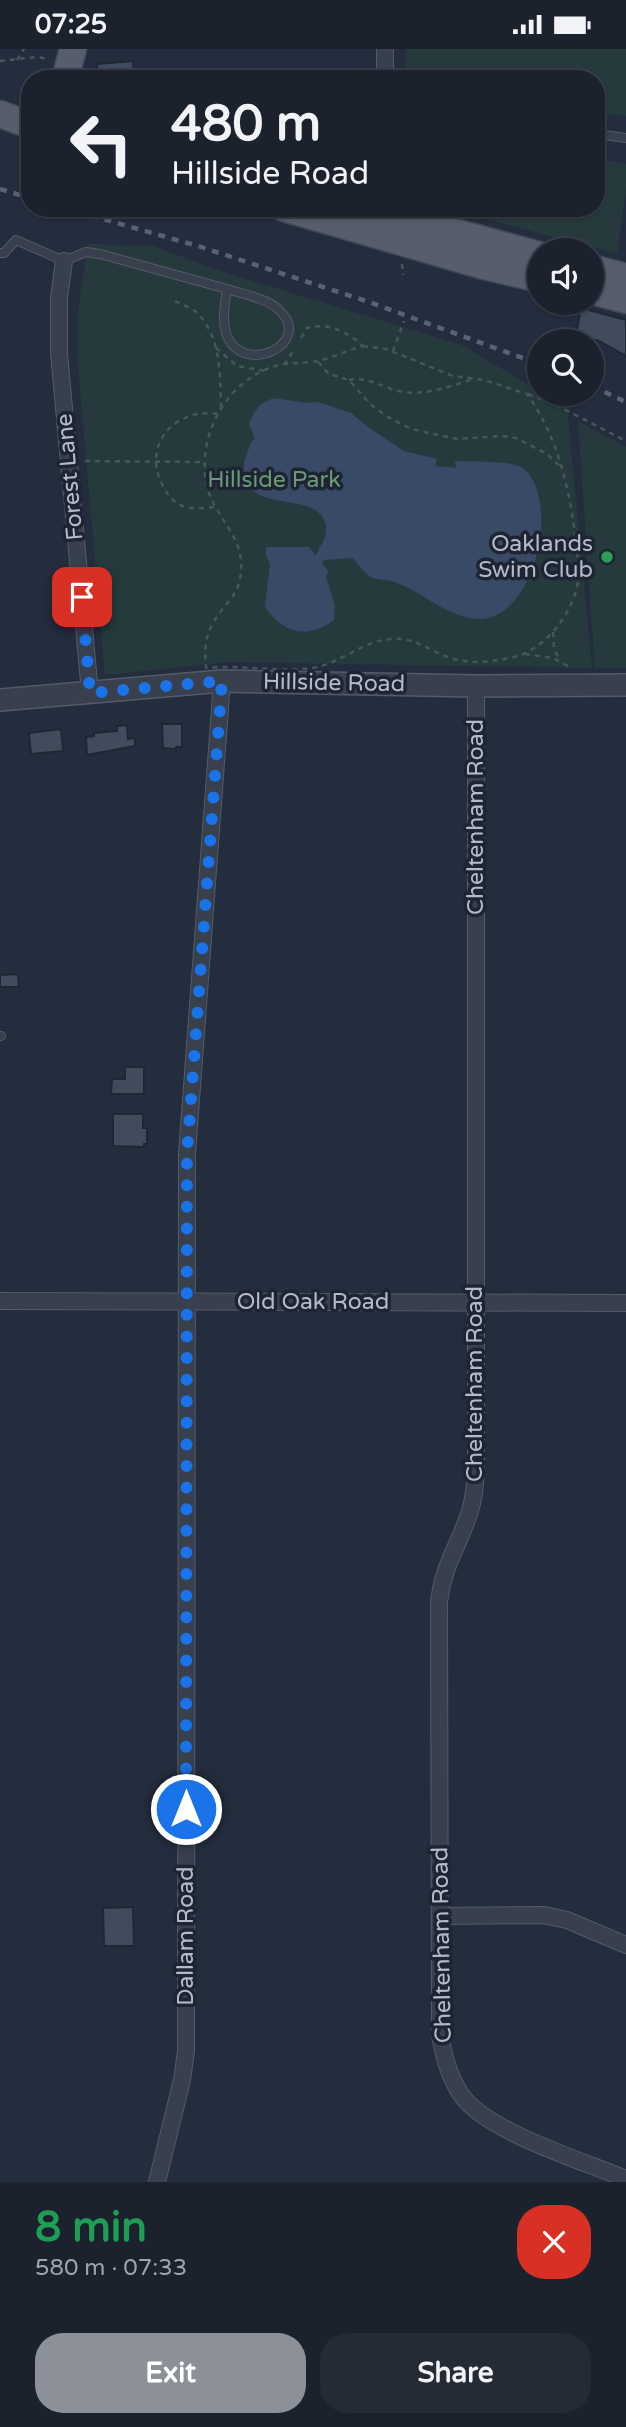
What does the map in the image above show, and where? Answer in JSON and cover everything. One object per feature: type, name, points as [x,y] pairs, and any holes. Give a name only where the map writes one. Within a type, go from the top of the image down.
[{"type":"main road","points":[[0,102],[21,106]]},
{"type":"main road","points":[[0,114],[21,122]]},
{"type":"main road","points":[[378,217],[484,266],[527,276]]},
{"type":"main road","points":[[380,217],[527,252]]},
{"type":"main road","points":[[604,271],[626,277]]},
{"type":"main road","points":[[604,294],[626,300]]},
{"type":"street","points":[[385,49],[385,70]]},
{"type":"street","name":"Forest Lane","points":[[64,261],[59,298],[59,353],[90,693]]},
{"type":"street","name":"Hillside Road","points":[[0,700],[90,693],[214,675],[476,686],[626,685]]},
{"type":"street","name":"Dallam Road","points":[[157,2182],[186,2051],[187,1154],[214,675]]},
{"type":"street","name":"Cheltenham Road","points":[[476,686],[476,1471],[474,1497],[469,1515],[442,1579],[439,1602],[440,2035],[451,2078],[478,2113],[496,2125],[626,2179]]},
{"type":"street","name":"Old Oak Road","points":[[0,1301],[626,1303]]},
{"type":"street","points":[[440,1916],[544,1915],[567,1920],[626,1945]]},
{"type":"lane","points":[[605,135],[626,138]]},
{"type":"lane","points":[[0,253],[4,253],[16,240],[64,261],[86,252],[100,254],[227,289],[272,304],[286,318],[289,328],[284,344],[279,349],[257,355],[247,354],[231,344],[224,326],[227,289]]},
{"type":"path","points":[[18,60],[24,49]]},
{"type":"path","points":[[0,61],[36,57],[68,59]]},
{"type":"path","points":[[175,301],[194,311],[208,328],[220,370],[221,409]]},
{"type":"path","points":[[393,351],[404,321]]},
{"type":"path","points":[[284,365],[307,328],[313,326],[323,326],[350,334],[363,346]]},
{"type":"path","points":[[214,675],[204,647],[211,627],[240,585],[241,560],[237,545],[214,507],[207,487],[204,461],[207,441],[227,400],[254,376],[284,365],[317,361],[363,346],[393,351],[453,376],[527,394]]},
{"type":"path","points":[[317,361],[329,374],[349,380],[360,377],[401,391],[426,393],[473,379]]},
{"type":"path","points":[[349,380],[370,404],[411,429],[457,439],[502,436],[516,438],[547,454],[562,468]]},
{"type":"path","points":[[523,654],[553,631],[569,607],[579,574],[572,508],[562,468],[548,429],[534,406]]},
{"type":"path","points":[[558,406],[626,441]]},
{"type":"path","points":[[214,507],[192,509],[178,505],[169,497],[160,480],[156,460],[161,439],[179,419],[201,413],[218,414]]},
{"type":"path","points":[[83,460],[204,461]]},
{"type":"path","points":[[553,631],[554,648],[561,662]]},
{"type":"path","points":[[312,668],[347,656],[375,641],[391,639],[418,642],[446,656],[470,661],[491,661],[523,654],[541,656],[568,667]]},
{"type":"green space","points":[[406,49],[626,49],[626,116],[605,114],[605,70],[406,70]]},
{"type":"green space","points":[[605,160],[626,164],[626,189],[617,254],[604,251],[604,238],[557,238],[479,217],[605,217]]},
{"type":"green space","name":"Hillside Park","points":[[88,244],[153,246],[220,271],[462,345],[527,384],[527,406],[567,407],[592,668],[229,662],[105,675],[78,365],[77,318]]},
{"type":"green space","name":"Oaklands Swim Club","points":[[578,421],[626,447],[626,668],[595,668]]},
{"type":"water","points":[[274,398],[318,402],[351,413],[404,451],[437,459],[435,466],[456,468],[455,461],[511,464],[524,469],[535,485],[540,506],[541,531],[528,580],[515,600],[499,614],[480,619],[468,618],[403,585],[371,577],[352,558],[324,560],[322,564],[328,571],[326,577],[335,605],[334,620],[305,632],[296,631],[280,623],[265,607],[270,564],[266,547],[309,547],[316,556],[325,538],[326,526],[320,514],[310,507],[266,498],[254,492],[246,481],[244,464],[251,442],[255,439],[249,424],[258,408]]},
{"type":"building","points":[[133,61],[134,70],[97,70],[97,64]]},
{"type":"building","points":[[604,314],[626,320],[626,356],[604,344],[604,329],[577,329],[580,315]]},
{"type":"building","points":[[162,724],[182,724],[182,747],[163,748]]},
{"type":"building","points":[[127,725],[128,739],[135,738],[135,746],[87,755],[86,737],[94,736],[94,733],[117,731],[117,726]]},
{"type":"building","points":[[61,729],[63,751],[31,754],[29,733]]},
{"type":"building","points":[[18,974],[19,987],[0,987],[0,975]]},
{"type":"building","points":[[125,1067],[144,1067],[144,1094],[111,1094],[112,1079],[125,1079]]},
{"type":"building","points":[[113,1114],[143,1114],[143,1128],[147,1128],[147,1144],[144,1144],[144,1147],[113,1146]]},
{"type":"building","points":[[133,1907],[134,1946],[104,1946],[103,1908]]},
{"type":"railway","points":[[0,189],[21,195]]},
{"type":"railway","points":[[96,217],[198,246],[369,302],[527,360]]},
{"type":"railway","points":[[604,392],[626,402]]},
{"type":"place","name":"Oaklands Swim Club","points":[[607,557]]},
{"type":"route","points":[[82,597],[90,693],[222,681],[187,1154],[186,1809]]}]
